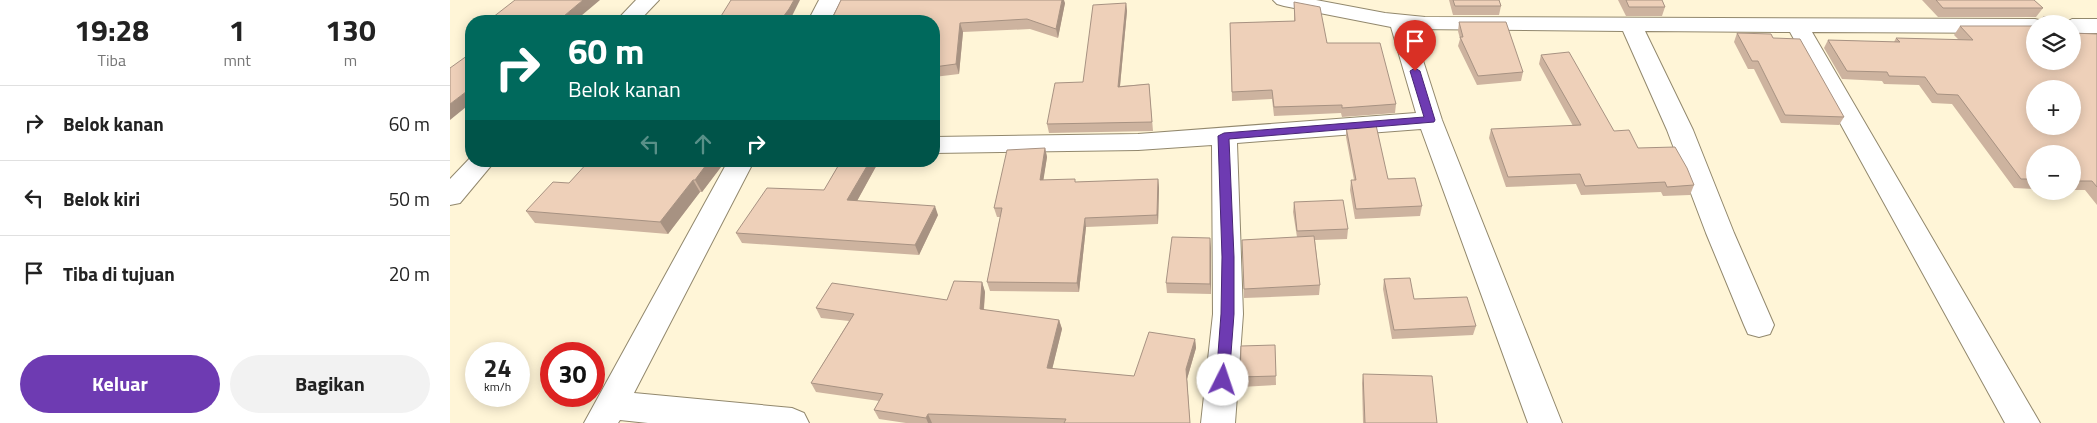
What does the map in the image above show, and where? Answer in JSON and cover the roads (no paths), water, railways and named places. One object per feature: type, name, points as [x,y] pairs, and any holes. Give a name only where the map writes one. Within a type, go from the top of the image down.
[{"type":"street","points":[[633,15],[648,0]]},
{"type":"street","points":[[822,15],[830,0]]},
{"type":"street","points":[[1284,0],[1400,22],[1425,24],[2026,26]]},
{"type":"street","points":[[1400,22],[1430,120],[1546,423]]},
{"type":"street","points":[[1631,24],[1680,130],[1720,233],[1759,325]]},
{"type":"street","points":[[1796,25],[2023,423]]},
{"type":"street","points":[[2081,26],[2097,26]]},
{"type":"street","points":[[940,145],[1138,142],[1430,120]]},
{"type":"street","points":[[1218,423],[1228,314],[1224,136]]},
{"type":"street","points":[[450,196],[477,167]]},
{"type":"street","points":[[737,167],[606,414],[792,423]]}]
